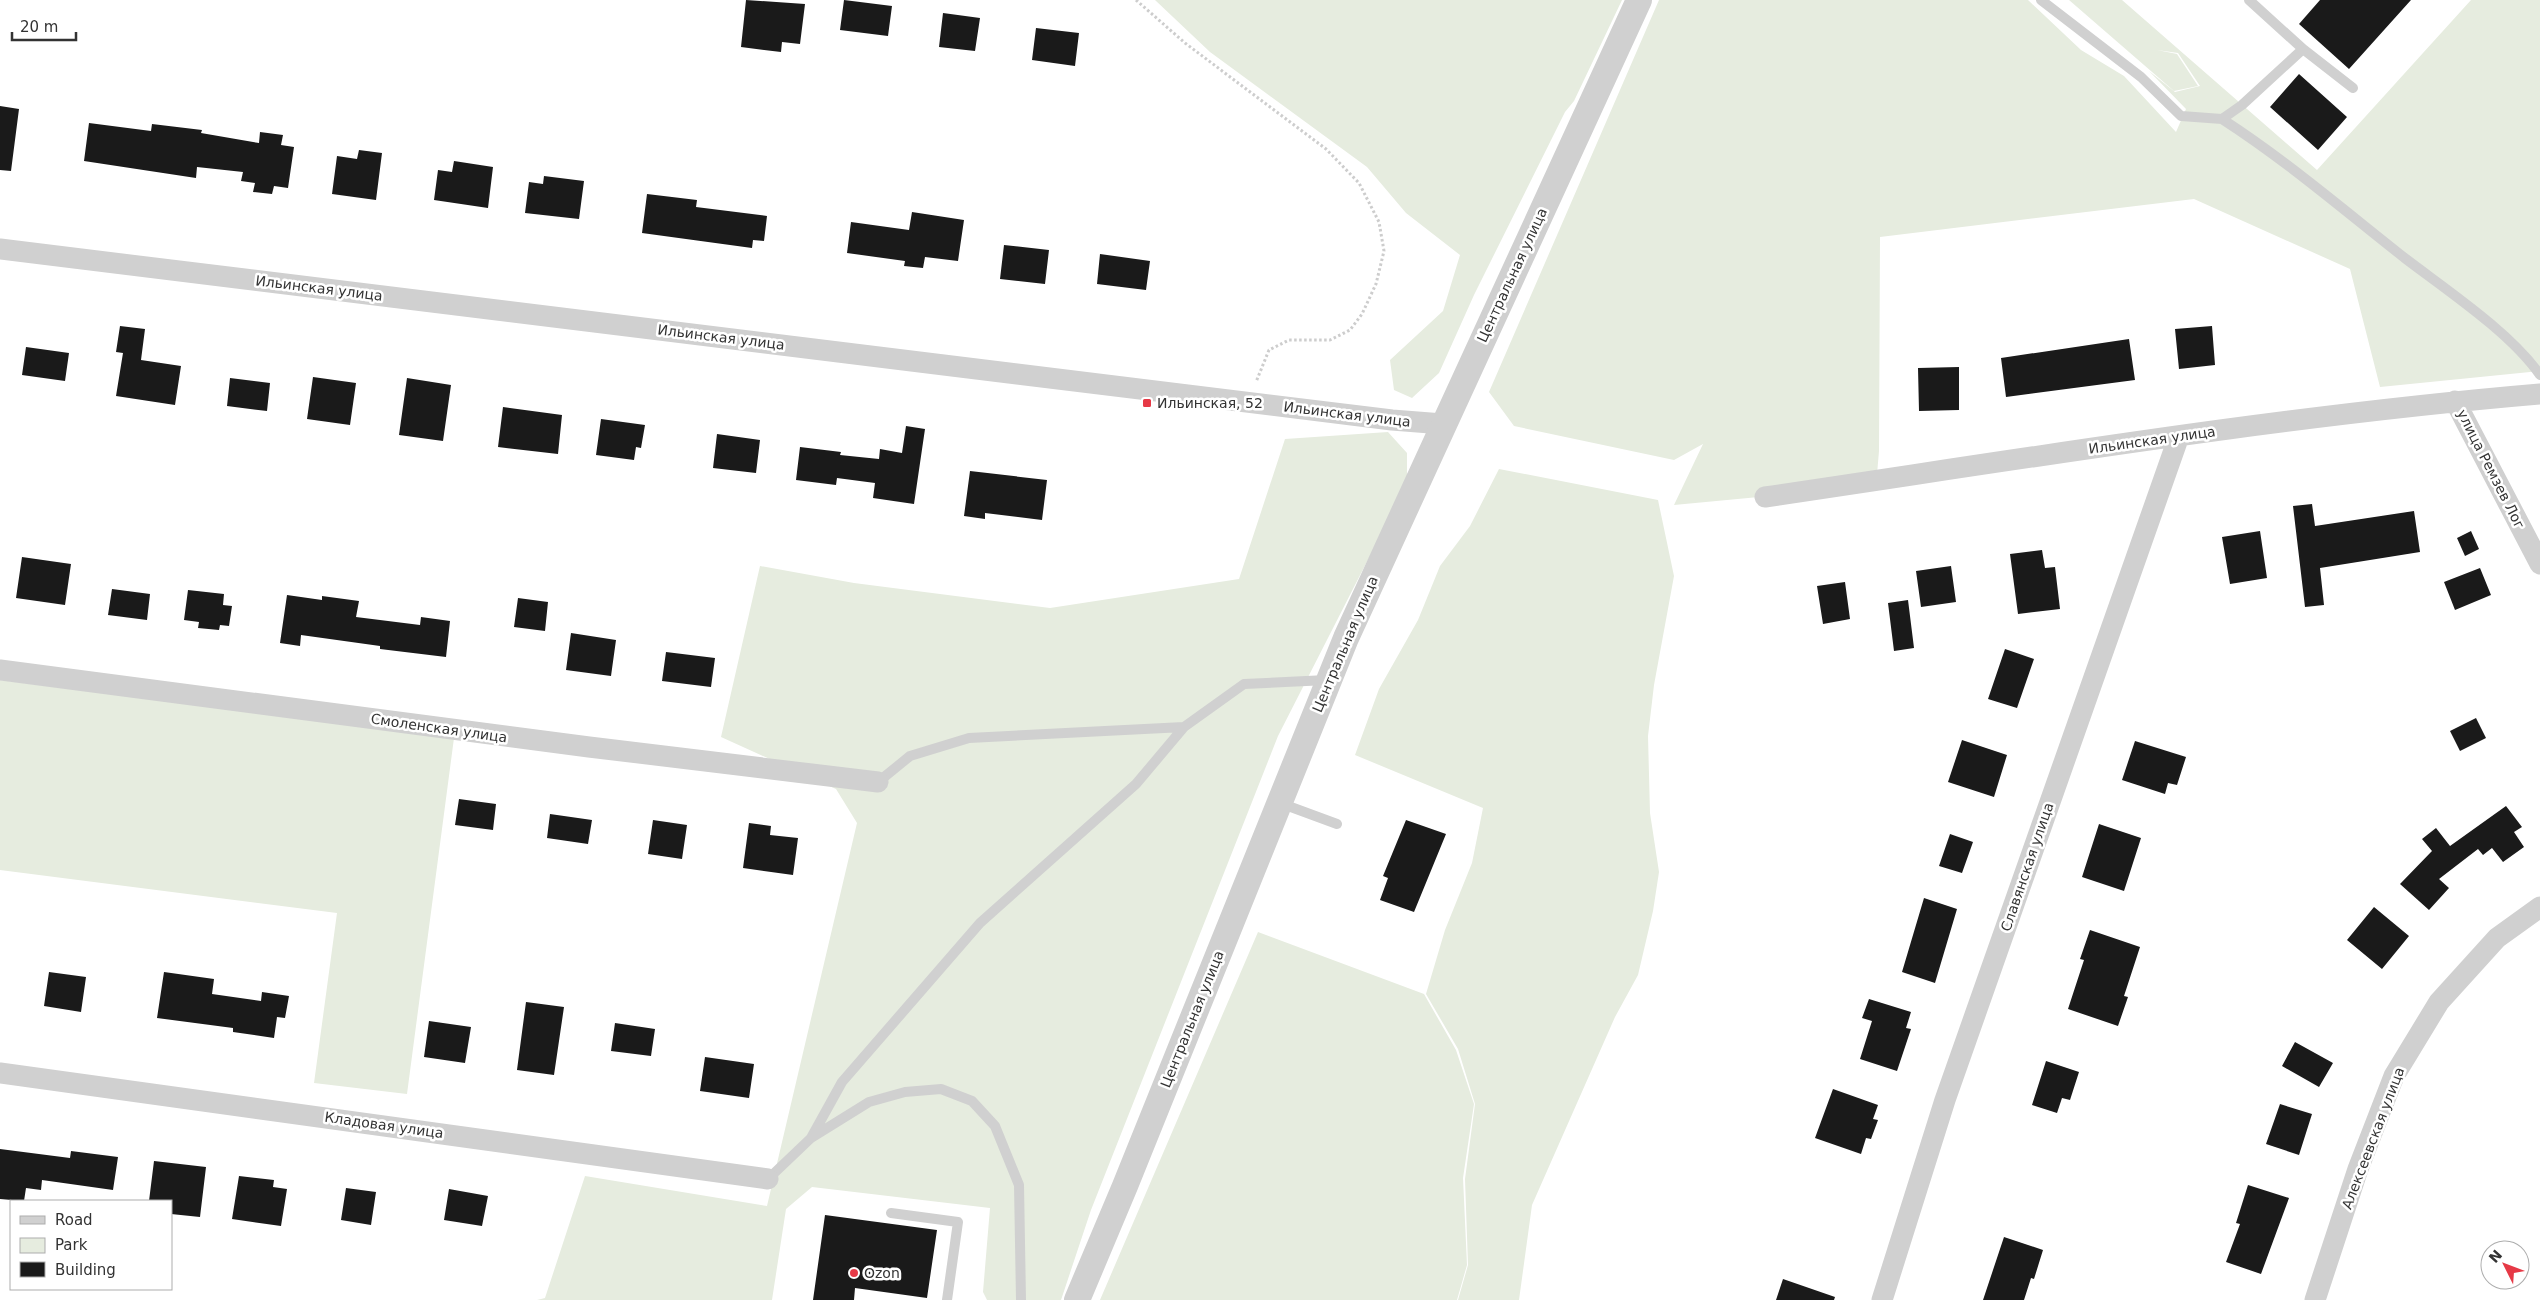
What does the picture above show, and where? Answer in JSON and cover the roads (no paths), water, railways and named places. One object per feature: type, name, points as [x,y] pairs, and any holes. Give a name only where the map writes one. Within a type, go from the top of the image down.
[{"type":"street","name":"Центральная улица","points":[[1077,1300],[1328,680],[1443,424],[1639,0]]},
{"type":"street","name":"Ильинская улица","points":[[0,248],[1392,420],[1443,424]]},
{"type":"street","name":"Ильинская улица","points":[[1765,497],[2179,436],[2455,401],[2540,394]]},
{"type":"street","name":"улица Ремзев Лог","points":[[2455,401],[2540,564]]},
{"type":"street","name":"Славянская улица","points":[[1882,1300],[1945,1100],[2179,436]]},
{"type":"street","name":"Смоленская улица","points":[[0,670],[589,748],[878,782]]},
{"type":"street","name":"Алексеевская улица","points":[[2315,1300],[2358,1169],[2394,1076],[2439,1002],[2497,938],[2540,907]]},
{"type":"street","name":"Кладовая улица","points":[[0,1073],[768,1178]]},
{"type":"lane","points":[[2041,0],[2141,77],[2181,116],[2222,119],[2268,149],[2527,356],[2540,375]]},
{"type":"lane","points":[[2248,0],[2303,49],[2353,88]]},
{"type":"lane","points":[[2222,119],[2242,105],[2303,49]]},
{"type":"lane","points":[[811,1138],[842,1082],[980,922],[1136,784],[1184,727],[1244,684],[1328,680]]},
{"type":"lane","points":[[878,782],[910,756],[969,738],[1184,727]]},
{"type":"lane","points":[[1280,802],[1337,824]]},
{"type":"lane","points":[[768,1178],[811,1138],[869,1102],[905,1092],[941,1089],[972,1101],[994,1126],[1019,1185],[1021,1300]]},
{"type":"lane","points":[[891,1213],[958,1222],[948,1300]]},
{"type":"place","name":"Ильинская, 52","points":[[1147,403]]},
{"type":"place","name":"Ozon","points":[[854,1273]]}]
